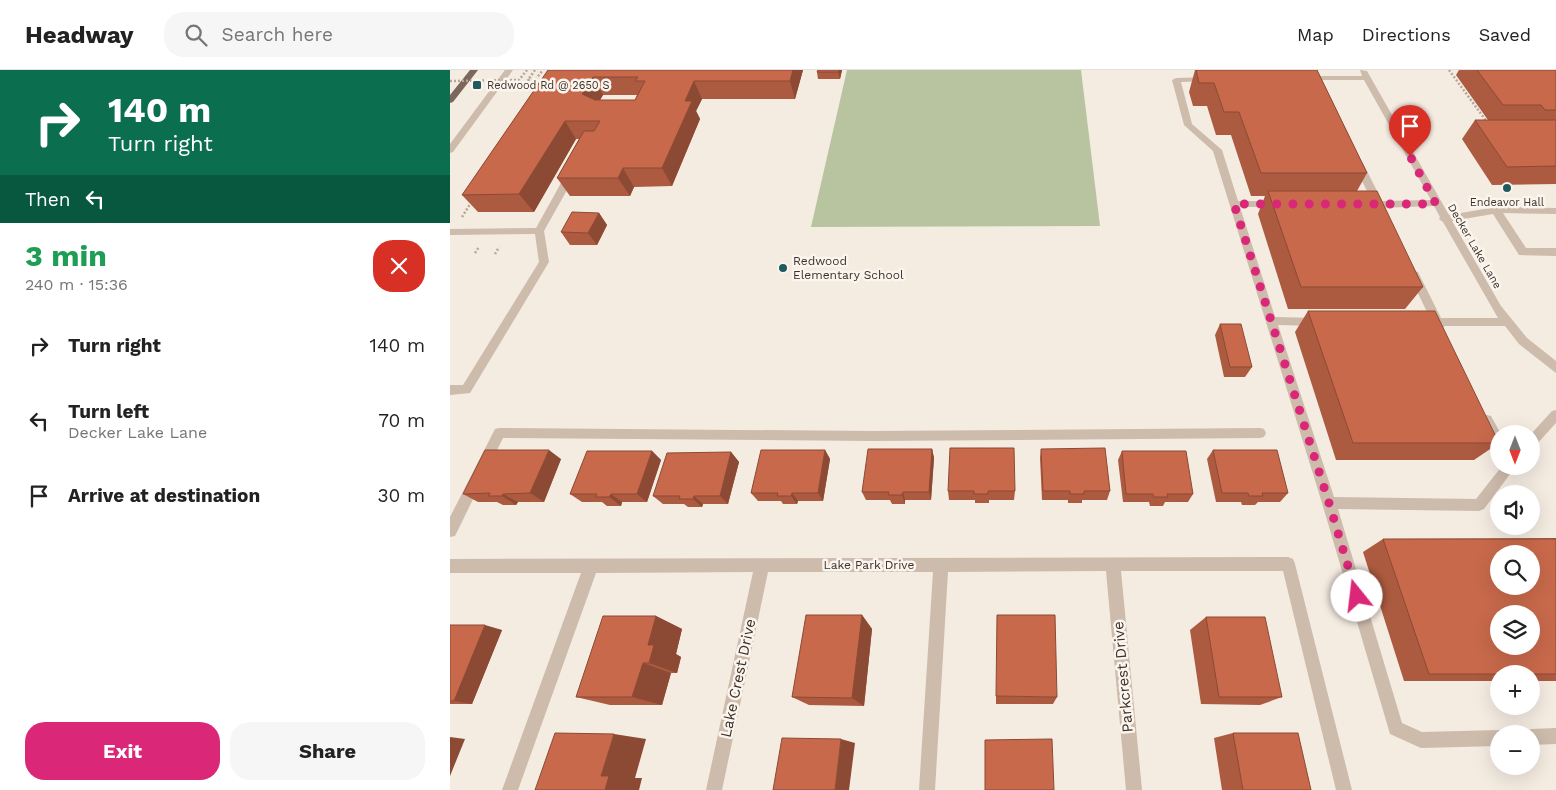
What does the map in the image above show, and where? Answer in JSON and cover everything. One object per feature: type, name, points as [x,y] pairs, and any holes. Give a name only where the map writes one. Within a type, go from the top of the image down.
[{"type":"main road","points":[[450,100],[474,70]]},
{"type":"street","points":[[450,150],[509,70]]},
{"type":"street","points":[[1289,79],[1318,79],[1364,74]]},
{"type":"street","name":"Decker Lake Lane","points":[[1364,74],[1444,219],[1497,309],[1523,341],[1556,368]]},
{"type":"street","points":[[1223,79],[1176,80],[1188,124],[1217,150],[1329,503],[1396,728],[1421,740],[1490,738]]},
{"type":"street","points":[[1352,150],[1380,208]]},
{"type":"street","points":[[450,390],[466,390],[544,262],[539,231],[575,167]]},
{"type":"street","points":[[1234,204],[1292,204]]},
{"type":"street","points":[[1359,204],[1380,208],[1436,204]]},
{"type":"street","points":[[1444,219],[1496,210],[1556,211]]},
{"type":"street","points":[[1496,210],[1523,252],[1556,252]]},
{"type":"street","points":[[450,232],[539,231]]},
{"type":"street","points":[[1408,263],[1446,339]]},
{"type":"street","points":[[1272,321],[1330,322]]},
{"type":"street","points":[[1418,322],[1506,322]]},
{"type":"street","points":[[1480,407],[1490,425]]},
{"type":"street","points":[[1540,432],[1556,415]]},
{"type":"street","points":[[450,531],[498,433],[873,436],[1260,433]]},
{"type":"street","points":[[1329,503],[1479,505],[1503,475]]},
{"type":"street","name":"Lake Park Drive","points":[[450,566],[1288,564],[1344,790]]},
{"type":"street","name":"Lake Crest Drive","points":[[714,790],[762,565]]},
{"type":"street","points":[[927,790],[940,565]]},
{"type":"street","name":"Parkcrest Drive","points":[[1113,565],[1134,790]]},
{"type":"street","points":[[510,790],[590,566]]},
{"type":"street","points":[[1540,737],[1556,736]]},
{"type":"path","points":[[450,81],[519,80],[527,70]]},
{"type":"path","points":[[535,70],[528,80],[535,80],[543,70]]},
{"type":"path","points":[[1449,70],[1487,122]]},
{"type":"path","points":[[540,84],[545,77]]},
{"type":"path","points":[[509,83],[546,84]]},
{"type":"path","points":[[458,222],[475,198]]},
{"type":"green space","points":[[847,70],[1081,70],[1100,226],[811,227]]},
{"type":"building","points":[[548,70],[793,70],[790,81],[694,81],[685,101],[692,101],[662,168],[623,168],[618,178],[557,178],[584,131],[594,131],[600,121],[565,121],[519,194],[462,195]],"holes":[[[593,77],[638,77],[635,81],[645,81],[635,100],[595,100],[582,94]]]},
{"type":"building","points":[[818,70],[839,70],[838,72],[817,72]]},
{"type":"building","points":[[1196,70],[1317,70],[1367,173],[1261,173],[1239,112],[1224,112],[1214,83],[1199,83]]},
{"type":"building","points":[[1477,70],[1556,70],[1556,110],[1545,110],[1541,105],[1503,105]]},
{"type":"building","points":[[1475,120],[1556,120],[1556,166],[1507,167]]},
{"type":"building","points":[[1268,191],[1377,191],[1423,287],[1301,287]]},
{"type":"building","points":[[572,212],[599,213],[588,233],[561,232]]},
{"type":"building","points":[[1308,311],[1435,311],[1490,425],[1490,443],[1353,443]]},
{"type":"building","points":[[1220,324],[1241,324],[1252,367],[1230,367]]},
{"type":"building","points":[[950,448],[1014,448],[1015,491],[988,491],[988,494],[974,494],[974,491],[948,491]]},
{"type":"building","points":[[1105,448],[1110,491],[1084,491],[1084,494],[1070,494],[1070,491],[1043,491],[1041,449]]},
{"type":"building","points":[[868,449],[932,449],[929,492],[903,492],[902,495],[888,495],[889,492],[862,492]]},
{"type":"building","points":[[485,450],[549,450],[530,493],[503,494],[502,496],[488,496],[490,493],[463,494]]},
{"type":"building","points":[[761,450],[825,450],[818,493],[792,493],[791,496],[777,496],[778,493],[751,493]]},
{"type":"building","points":[[1213,450],[1277,450],[1288,493],[1262,493],[1263,496],[1249,496],[1248,493],[1222,493]]},
{"type":"building","points":[[587,451],[652,451],[637,494],[611,494],[609,497],[595,497],[597,494],[570,494]]},
{"type":"building","points":[[1122,451],[1186,451],[1193,494],[1167,494],[1168,497],[1154,497],[1153,494],[1126,494]]},
{"type":"building","points":[[731,452],[720,496],[694,496],[693,499],[679,499],[680,496],[653,496],[667,453]]},
{"type":"building","points":[[1383,539],[1556,539],[1556,674],[1540,674],[1540,665],[1490,665],[1490,674],[1429,674]]},
{"type":"building","points":[[806,615],[862,615],[852,698],[792,697]]},
{"type":"building","points":[[997,615],[1055,615],[1057,697],[996,696]]},
{"type":"building","points":[[603,616],[656,616],[648,645],[654,645],[649,663],[643,663],[632,697],[576,697]]},
{"type":"building","points":[[1206,617],[1265,617],[1282,697],[1219,697]]},
{"type":"building","points":[[450,625],[485,625],[454,701],[450,701]]},
{"type":"building","points":[[555,733],[614,734],[601,776],[609,776],[605,790],[535,790]]},
{"type":"building","points":[[1233,733],[1298,733],[1311,790],[1243,790]]},
{"type":"building","points":[[782,738],[841,739],[835,790],[773,790]]},
{"type":"building","points":[[1052,739],[1054,790],[985,790],[985,740]]},
{"type":"place","name":"Redwood Rd @ 2650 S","points":[[477,85]]},
{"type":"place","name":"Endeavor Hall","points":[[1507,188]]},
{"type":"place","name":"Redwood Elementary School","points":[[783,268]]},
{"type":"route","points":[[1357,596],[1234,204],[1436,204],[1410,156]]}]
